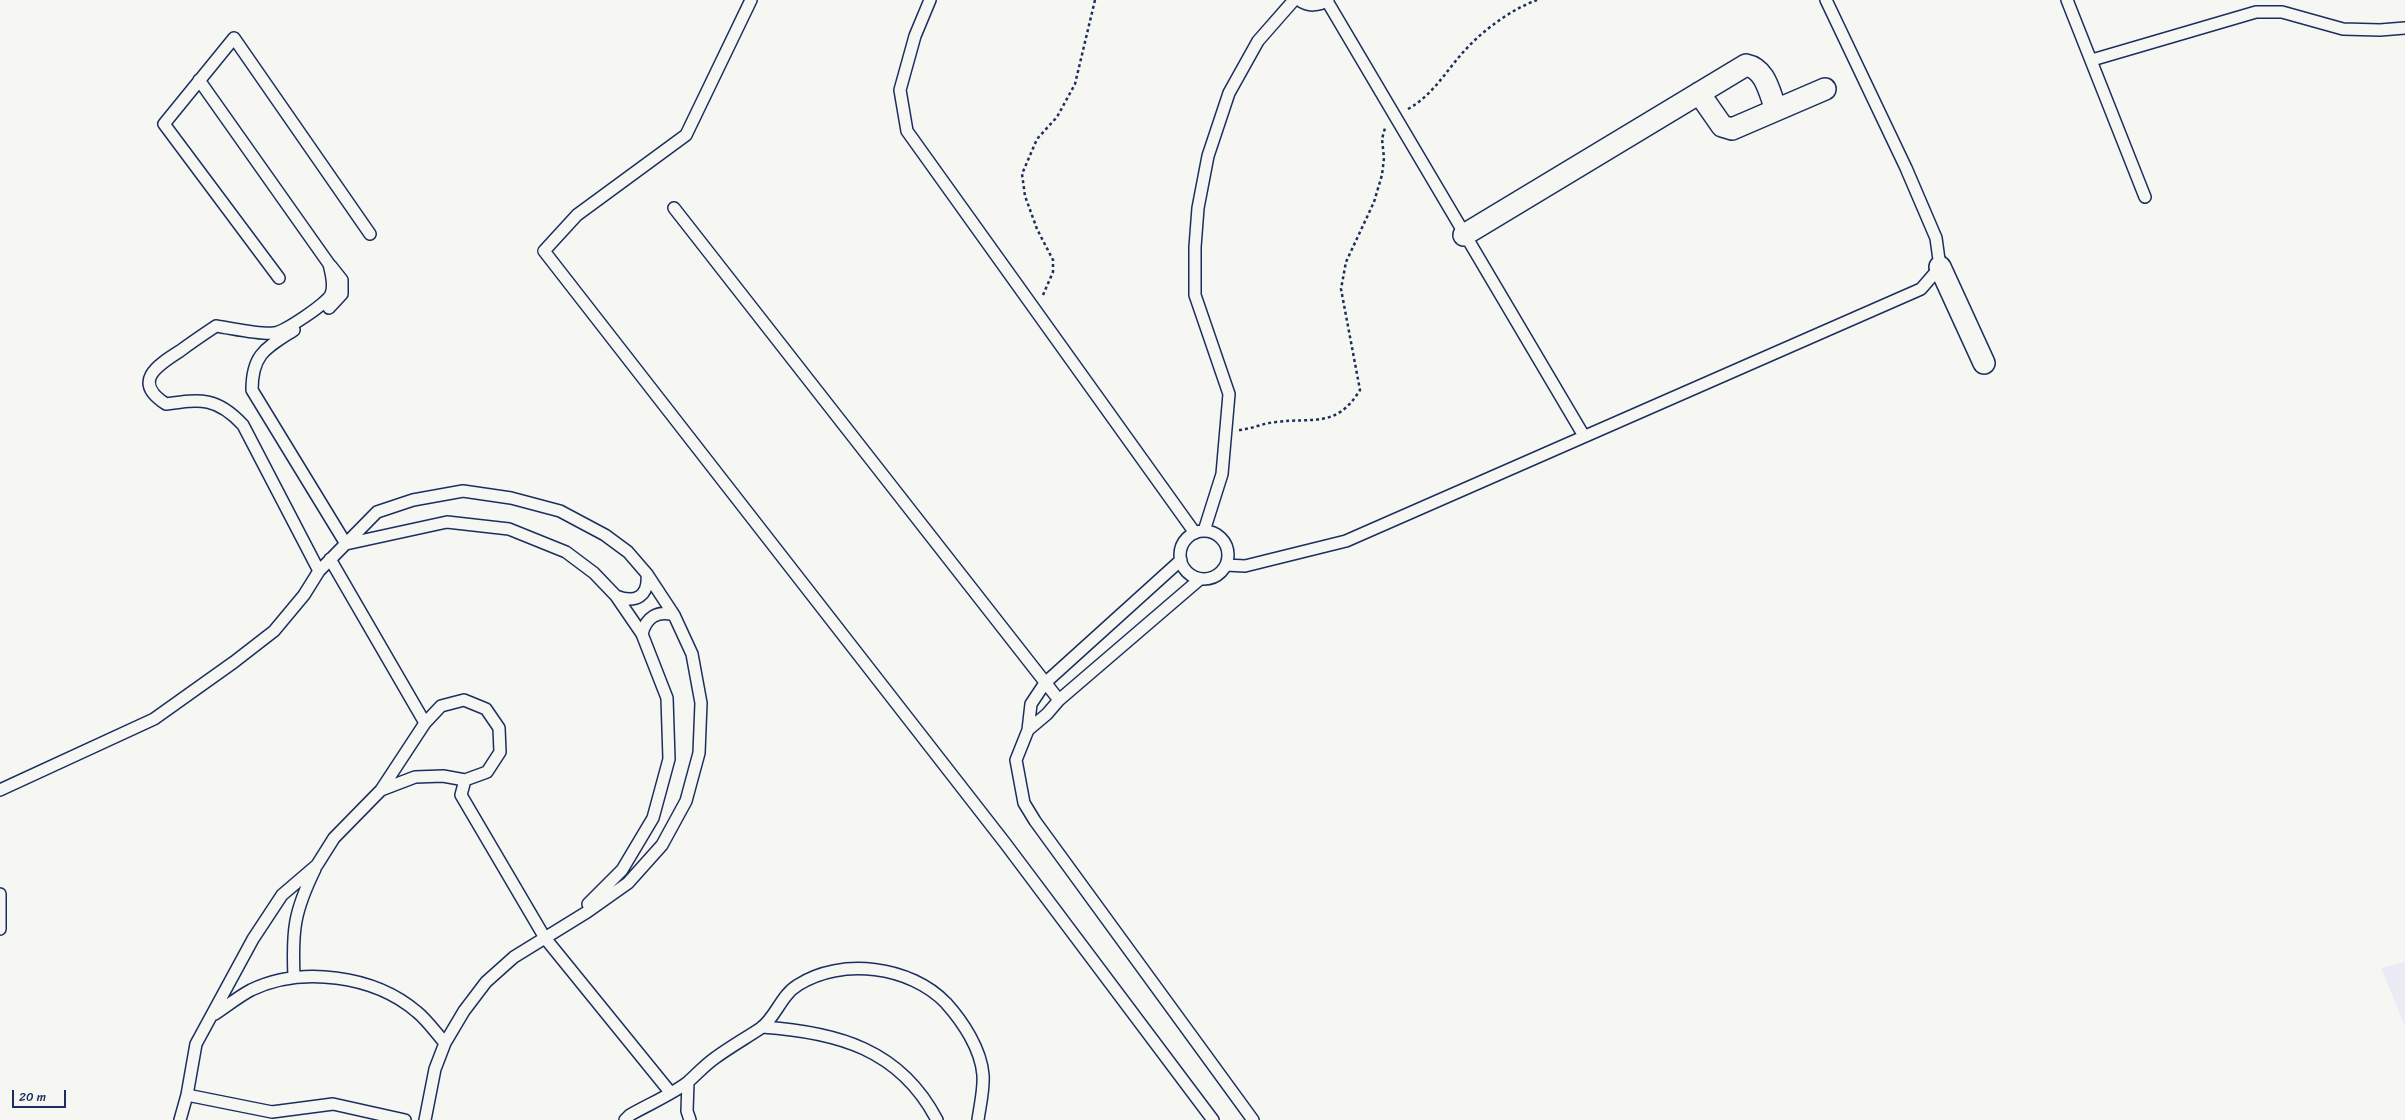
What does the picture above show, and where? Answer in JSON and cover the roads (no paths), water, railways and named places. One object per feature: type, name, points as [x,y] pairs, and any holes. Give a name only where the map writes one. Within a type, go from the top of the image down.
[{"type":"street","points":[[1464,235],[1746,65],[1754,67],[1761,73],[1776,109]]},
{"type":"street","points":[[1699,93],[1722,126],[1732,129],[1825,89]]},
{"type":"street","points":[[1940,267],[1984,363]]},
{"type":"lane","points":[[751,0],[686,135],[577,215],[544,251],[1005,843],[1212,1120]]},
{"type":"lane","points":[[930,0],[915,36],[900,90],[907,131],[1034,309],[1200,532],[1214,533],[1222,539],[1227,546],[1228,556],[1226,565],[1216,576],[1200,579],[1059,700],[1047,714],[1028,730]]},
{"type":"lane","points":[[1200,579],[1187,572],[1181,560],[1183,544],[1200,532],[1222,474],[1229,394],[1195,295],[1195,248],[1198,208],[1208,156],[1229,93],[1258,41],[1294,0]]},
{"type":"lane","points":[[1299,0],[1311,5],[1320,5],[1328,0],[1394,116],[1584,436]]},
{"type":"lane","points":[[1226,565],[1245,566],[1346,541],[1921,289],[1940,267],[1936,238],[1909,175],[1826,0]]},
{"type":"lane","points":[[2067,0],[2145,197]]},
{"type":"lane","points":[[2092,60],[2256,12],[2282,12],[2343,29],[2405,28]]},
{"type":"lane","points":[[279,278],[164,124],[234,38],[370,234]]},
{"type":"lane","points":[[199,80],[329,264],[342,280],[342,294],[329,308],[259,356],[252,372],[252,390],[346,544]]},
{"type":"lane","points":[[674,208],[1059,700]]},
{"type":"lane","points":[[320,570],[243,425],[231,412],[202,400],[166,404],[154,396],[150,377],[156,367],[216,326],[275,333],[310,314],[328,300],[332,293],[333,284],[329,264]]},
{"type":"lane","points":[[0,790],[154,719],[274,631],[304,595],[320,570],[377,512],[413,500],[462,491],[511,498],[560,511],[604,535],[628,552],[647,574],[674,615],[692,654],[701,703],[699,753],[686,801],[662,845],[628,883],[514,957],[486,982],[464,1011],[445,1043],[435,1069],[425,1120]]},
{"type":"lane","points":[[346,544],[447,522],[509,529],[566,552],[594,573],[616,596],[642,634],[667,698],[669,759],[654,818],[622,870],[599,894],[545,938]]},
{"type":"lane","points":[[330,559],[424,723]]},
{"type":"lane","points":[[1181,560],[1045,683],[1031,704],[1028,730],[1016,760],[1024,803],[1048,840],[1253,1120]]},
{"type":"lane","points":[[616,596],[625,600],[635,599],[644,593],[648,584],[647,574]]},
{"type":"lane","points":[[642,634],[644,625],[653,616],[666,612],[674,615]]},
{"type":"lane","points":[[294,977],[292,939],[300,900],[317,865],[334,838],[381,790],[424,723],[441,706],[464,700],[486,709],[499,728],[500,752],[487,772],[465,780],[443,776],[415,777],[381,790]]},
{"type":"lane","points":[[465,780],[461,795],[545,938],[670,1092]]},
{"type":"lane","points":[[180,1120],[187,1095],[196,1044],[214,1015],[253,939],[282,895],[317,865]]},
{"type":"lane","points":[[0,894],[0,930]]},
{"type":"lane","points":[[625,1120],[630,1115],[688,1082],[714,1058],[762,1027],[787,994],[798,985],[819,975],[839,969],[859,968],[878,970],[901,976],[923,986],[942,998],[959,1017],[978,1053],[983,1074],[978,1120]]},
{"type":"lane","points":[[214,1015],[251,990],[294,977],[338,977],[380,989],[416,1011],[445,1043]]},
{"type":"lane","points":[[762,1027],[812,1032],[850,1042],[875,1053],[910,1081],[925,1100],[936,1120]]},
{"type":"lane","points":[[688,1082],[687,1111],[690,1120]]},
{"type":"lane","points":[[187,1095],[272,1112],[333,1104],[405,1120]]}]
